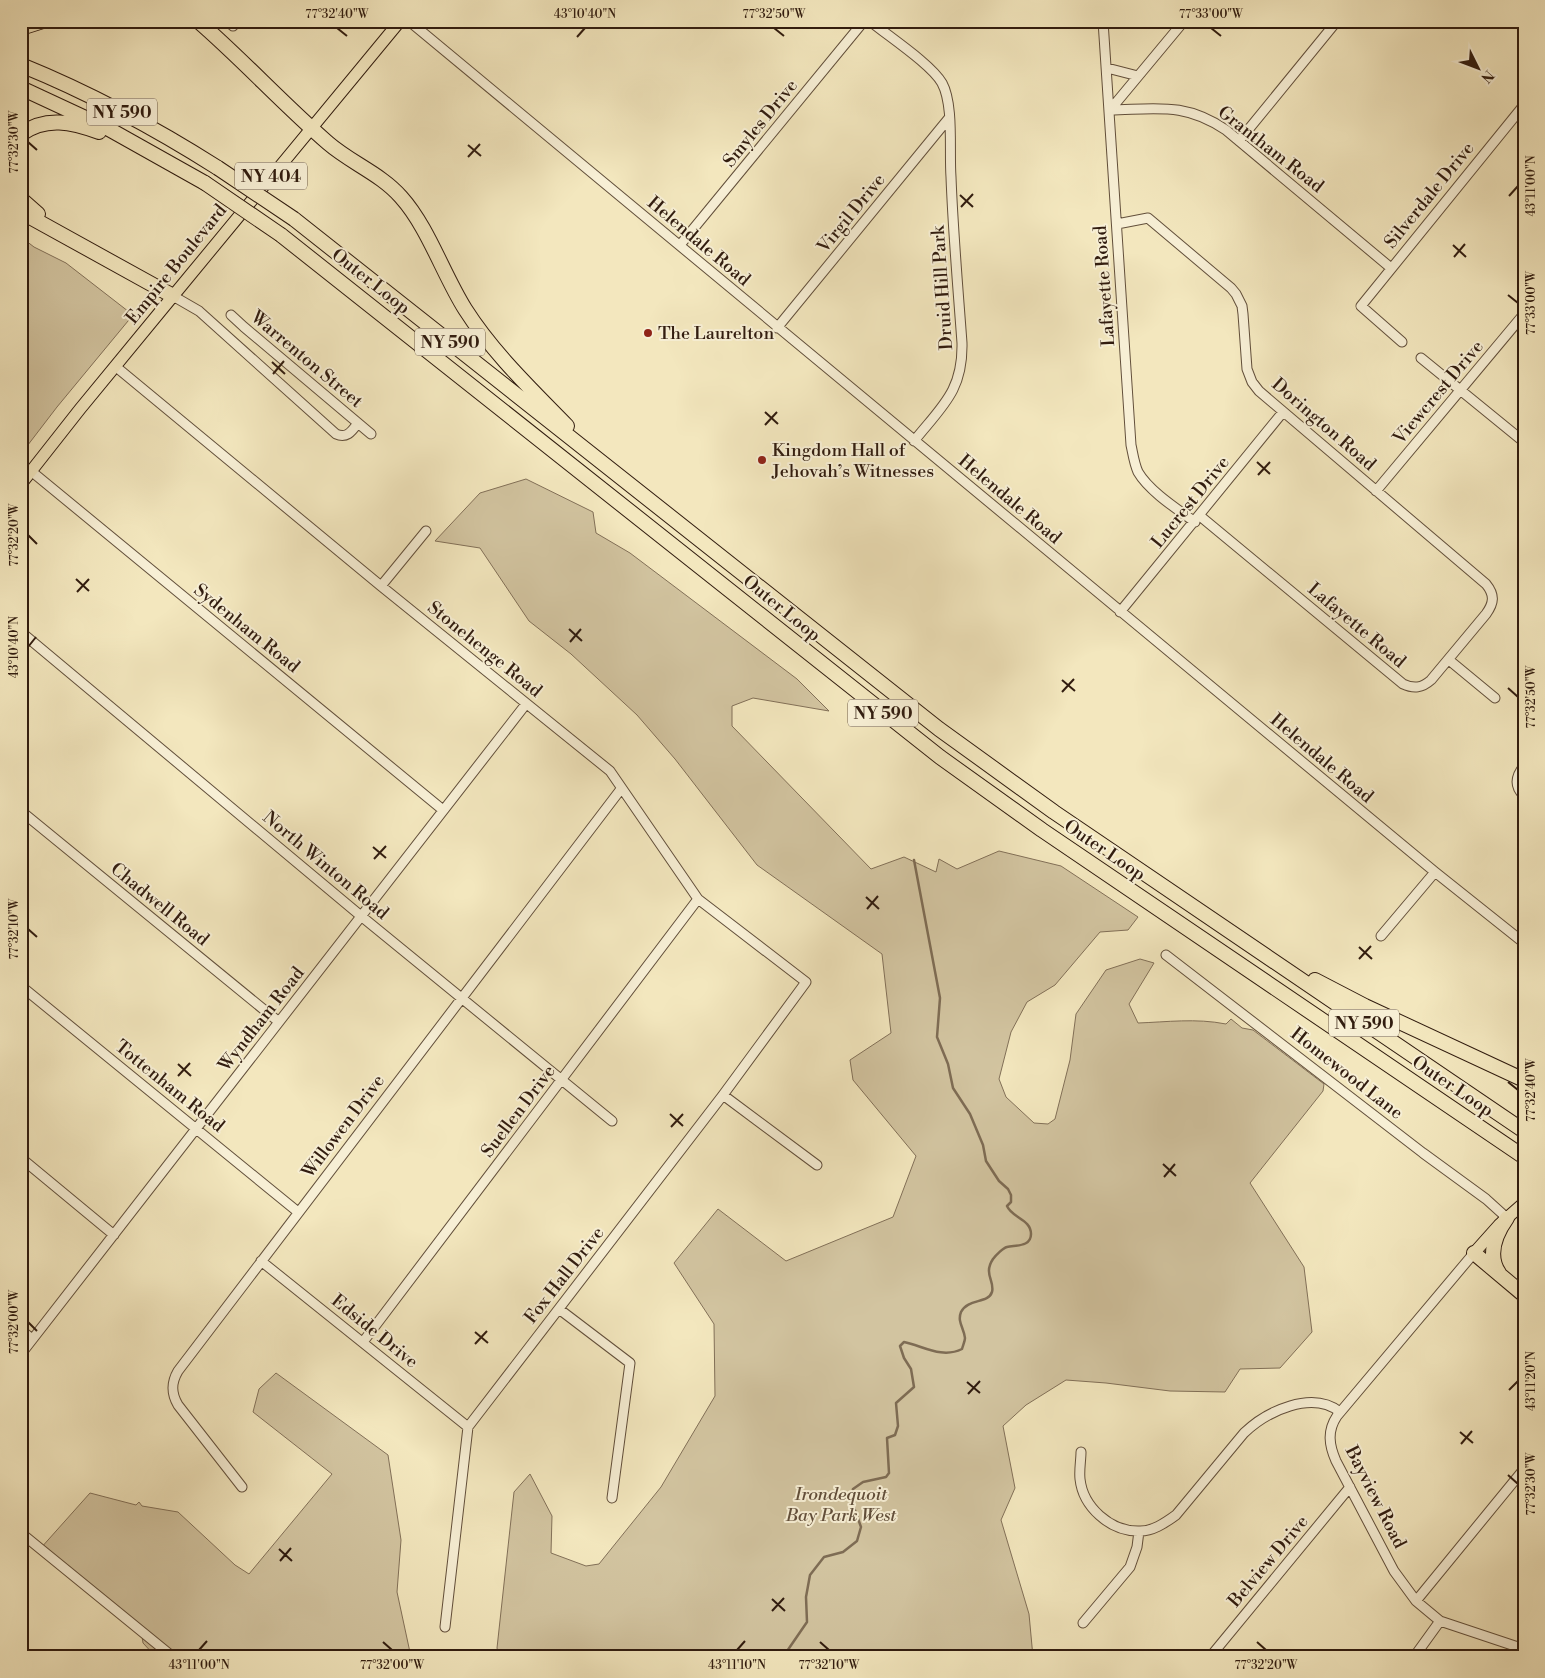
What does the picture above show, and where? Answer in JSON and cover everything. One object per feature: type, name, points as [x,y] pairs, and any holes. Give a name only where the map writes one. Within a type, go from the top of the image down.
[{"type":"highway","points":[[21,28],[43,21]]},
{"type":"highway","points":[[198,21],[310,128],[337,151],[382,180],[401,197],[421,226],[459,299],[482,333],[510,366],[606,466]]},
{"type":"highway","name":"Outer Loop","points":[[21,65],[115,108],[171,139],[294,219],[939,729],[1054,812],[1524,1131]]},
{"type":"highway","name":"Outer Loop","points":[[21,88],[107,128],[205,183],[281,235],[946,762],[1036,826],[1524,1157]]},
{"type":"highway","points":[[21,134],[50,122],[74,124],[118,140],[205,183]]},
{"type":"highway","points":[[21,199],[70,239]]},
{"type":"highway","points":[[21,212],[173,296]]},
{"type":"highway","points":[[1204,914],[1264,952],[1349,999],[1524,1080]]},
{"type":"highway","points":[[1503,1277],[1495,1265],[1493,1250],[1497,1235],[1507,1218]]},
{"type":"highway","points":[[1474,1253],[1524,1295]]},
{"type":"main road","name":"Empire Boulevard","points":[[21,484],[115,366],[400,21]]},
{"type":"main road","name":"Bayview Road","points":[[1474,1253],[1524,1203]]},
{"type":"street","points":[[228,21],[233,26],[237,21]]},
{"type":"street","name":"Helendale Road","points":[[409,21],[1120,612],[1524,943]]},
{"type":"street","name":"Smyles Drive","points":[[680,245],[864,21]]},
{"type":"street","name":"Druid Hill Park","points":[[870,21],[937,75],[946,96],[949,118],[962,366],[954,390],[914,441]]},
{"type":"street","name":"Lafayette Road","points":[[1104,21],[1131,444],[1139,473],[1146,482],[1197,519],[1403,684],[1414,688],[1426,685],[1449,660]]},
{"type":"street","points":[[1110,110],[1184,21]]},
{"type":"street","points":[[1239,141],[1337,21]]},
{"type":"street","points":[[1107,68],[1138,76]]},
{"type":"street","name":"Silverdale Drive","points":[[1402,342],[1361,306],[1524,105]]},
{"type":"street","name":"Grantham Road","points":[[1110,110],[1168,108],[1190,112],[1216,124],[1391,268]]},
{"type":"street","name":"Virgil Drive","points":[[777,328],[949,118]]},
{"type":"street","name":"Dorington Road","points":[[1117,224],[1148,218],[1231,288],[1242,306],[1249,376],[1259,391],[1490,589],[1493,599],[1490,610],[1449,660]]},
{"type":"street","name":"Warrenton Street","points":[[173,296],[195,308],[224,332],[336,434],[347,435],[358,423]]},
{"type":"street","name":"Viewcrest Drive","points":[[1376,492],[1524,314]]},
{"type":"street","name":"Warrenton Street","points":[[224,332],[233,318],[371,434]]},
{"type":"street","points":[[1421,358],[1524,442]]},
{"type":"street","name":"Stonehenge Road","points":[[115,366],[381,586],[610,771],[698,899],[806,982]]},
{"type":"street","name":"Lucrest Drive","points":[[1120,612],[1283,412]]},
{"type":"street","name":"Sydenham Road","points":[[31,472],[443,810]]},
{"type":"street","points":[[381,586],[426,531]]},
{"type":"street","name":"North Winton Road","points":[[21,632],[361,916],[612,1121]]},
{"type":"street","points":[[1449,660],[1495,698]]},
{"type":"street","name":"Wyndham Road","points":[[21,1354],[526,704]]},
{"type":"street","points":[[1524,766],[1519,772],[1516,782],[1517,788],[1524,796]]},
{"type":"street","name":"Willowen Drive","points":[[242,1487],[174,1398],[172,1385],[178,1371],[621,789]]},
{"type":"street","name":"Chadwell Road","points":[[21,811],[279,1022]]},
{"type":"street","points":[[1381,936],[1435,872]]},
{"type":"street","name":"Suellen Drive","points":[[363,1342],[698,899]]},
{"type":"street","name":"Homewood Lane","points":[[1166,955],[1423,1153],[1486,1199],[1507,1218]]},
{"type":"street","name":"Fox Hall Drive","points":[[468,1427],[723,1094],[806,982]]},
{"type":"street","name":"Tottenham Road","points":[[21,986],[298,1212]]},
{"type":"street","points":[[723,1094],[817,1166]]},
{"type":"street","points":[[21,1158],[114,1235]]},
{"type":"street","name":"Bayview Road","points":[[1474,1253],[1340,1412],[1331,1426],[1329,1442],[1333,1454],[1394,1571],[1416,1601],[1440,1621],[1524,1649]]},
{"type":"street","name":"Edside Drive","points":[[261,1261],[468,1427]]},
{"type":"street","points":[[559,1309],[630,1363],[612,1498]]},
{"type":"street","points":[[21,1330],[32,1339]]},
{"type":"street","points":[[1081,1452],[1080,1479],[1086,1499],[1092,1508],[1110,1524],[1121,1529],[1139,1532],[1165,1523],[1176,1515],[1244,1433],[1269,1414],[1285,1408],[1321,1402],[1330,1405],[1340,1412]]},
{"type":"street","points":[[445,1627],[468,1427]]},
{"type":"street","points":[[1416,1601],[1524,1469]]},
{"type":"street","name":"Belview Drive","points":[[1210,1657],[1350,1487]]},
{"type":"street","points":[[1083,1623],[1130,1567],[1137,1547],[1139,1532]]},
{"type":"street","points":[[21,1533],[173,1657]]},
{"type":"street","points":[[1414,1657],[1440,1621]]},
{"type":"green space","points":[[21,237],[34,247],[66,263],[133,315],[21,454]]},
{"type":"green space","name":"Irondequoit Bay Park West","points":[[526,479],[593,512],[596,533],[630,553],[797,679],[829,711],[753,698],[732,706],[732,726],[871,869],[904,857],[936,872],[939,859],[957,869],[999,851],[1061,866],[1138,917],[1128,930],[1100,932],[1055,985],[1027,1002],[1011,1032],[999,1079],[1006,1097],[1034,1123],[1048,1124],[1055,1119],[1070,1060],[1076,1014],[1106,970],[1140,959],[1154,963],[1129,1004],[1138,1023],[1193,1021],[1226,1024],[1231,1019],[1242,1028],[1253,1030],[1324,1084],[1323,1091],[1250,1183],[1304,1267],[1312,1332],[1280,1368],[1240,1369],[1225,1392],[1170,1391],[1066,1380],[1026,1405],[1003,1426],[1015,1488],[1001,1520],[1029,1614],[1033,1657],[499,1657],[497,1648],[514,1492],[530,1474],[552,1516],[551,1553],[586,1566],[599,1564],[661,1487],[715,1396],[714,1324],[674,1263],[718,1209],[786,1261],[893,1217],[916,1156],[853,1080],[850,1060],[891,1033],[882,954],[757,865],[675,759],[637,715],[571,654],[529,621],[480,548],[435,541],[480,493]]},
{"type":"green space","points":[[276,1373],[388,1455],[401,1540],[397,1592],[411,1657],[156,1657],[143,1643],[141,1630],[40,1549],[90,1493],[136,1505],[139,1502],[142,1506],[178,1512],[235,1565],[249,1574],[332,1474],[253,1412],[259,1389]]},
{"type":"waterway","points":[[783,1657],[807,1622],[806,1597],[810,1575],[824,1557],[843,1552],[857,1541],[861,1527],[851,1499],[853,1489],[863,1482],[886,1477],[889,1473],[887,1438],[895,1435],[898,1426],[896,1403],[914,1387],[911,1369],[904,1358],[900,1346],[904,1342],[933,1351],[947,1353],[962,1349],[965,1338],[960,1322],[961,1312],[968,1305],[990,1296],[992,1288],[989,1269],[993,1259],[1005,1248],[1026,1243],[1029,1241],[1031,1234],[1028,1225],[1009,1210],[1007,1206],[1011,1202],[1011,1195],[986,1161],[983,1145],[970,1114],[953,1088],[948,1064],[937,1037],[940,998],[914,860]]},
{"type":"place","name":"The Laurelton","points":[[648,333]]},
{"type":"place","name":"Kingdom Hall of Jehovah’s Witnesses","points":[[762,460]]}]
